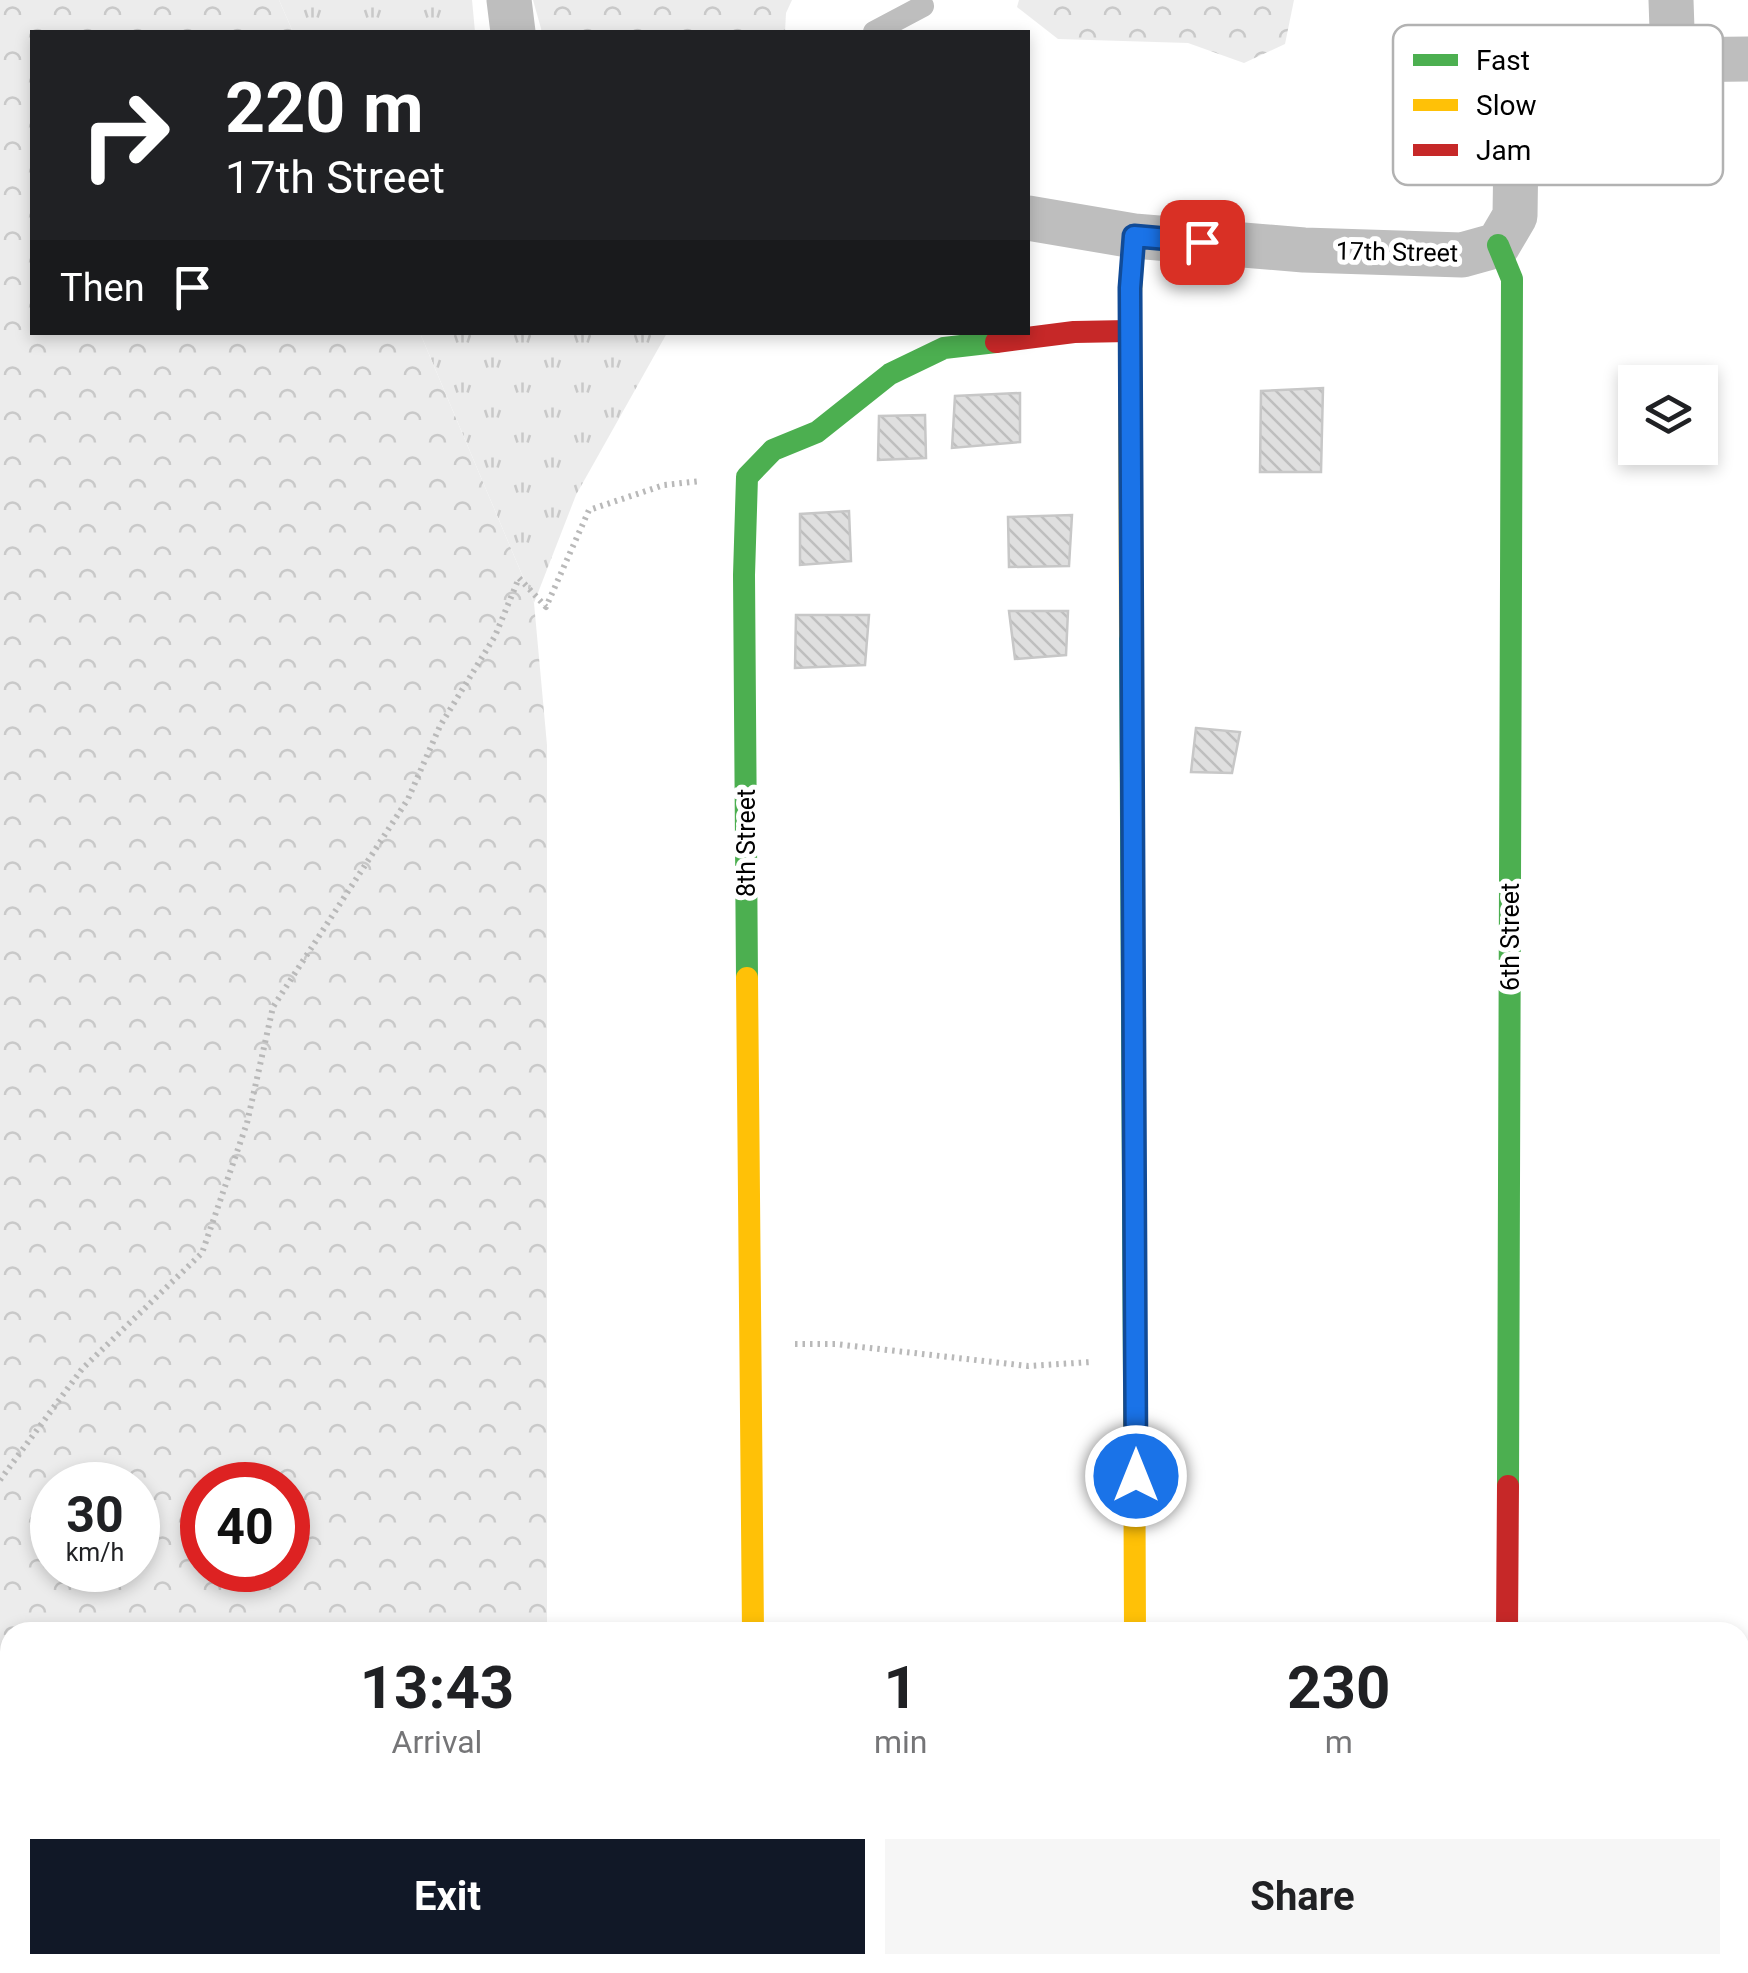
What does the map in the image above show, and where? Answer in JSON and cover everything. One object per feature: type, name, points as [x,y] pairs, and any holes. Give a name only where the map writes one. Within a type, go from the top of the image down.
[{"type":"street","points":[[509,0],[514,30]]},
{"type":"street","points":[[1672,0],[1672,25]]},
{"type":"street","points":[[1498,245],[1515,216],[1515,185]]},
{"type":"street","name":"17th Street","points":[[1030,218],[1134,236],[1304,250],[1462,254],[1498,245]]},
{"type":"street","points":[[1134,236],[1129,331],[1135,1622]]},
{"type":"street","name":"6th Street","points":[[1498,245],[1512,279],[1507,1622]]},
{"type":"street","points":[[747,478],[773,450],[817,432],[890,374],[944,348],[1074,332],[1129,331]]},
{"type":"street","name":"8th Street","points":[[747,478],[744,575],[753,1622]]},
{"type":"lane","points":[[878,30],[923,6]]},
{"type":"path","points":[[0,1480],[82,1370],[202,1253],[247,1123],[272,1007],[408,799],[440,726],[495,636],[519,578],[546,608],[588,510],[664,484],[747,478]]},
{"type":"path","points":[[749,1343],[835,1344],[1028,1366],[1136,1359]]},
{"type":"green space","points":[[0,0],[279,0],[292,30],[30,30],[30,335],[421,335],[534,603],[547,745],[547,1622],[0,1622]]},
{"type":"green space","points":[[279,0],[472,0],[475,30],[292,30]]},
{"type":"green space","points":[[533,0],[792,0],[785,30],[541,30]]},
{"type":"green space","points":[[1019,0],[1294,0],[1285,44],[1244,63],[1188,43],[1058,39],[1017,7]]},
{"type":"green space","points":[[421,335],[666,335],[576,495],[534,603]]},
{"type":"building","points":[[1323,388],[1321,472],[1260,472],[1261,391]]},
{"type":"building","points":[[1020,393],[1020,442],[952,448],[955,396]]},
{"type":"building","points":[[925,415],[926,458],[878,460],[879,416]]},
{"type":"building","points":[[849,511],[851,561],[800,565],[800,514]]},
{"type":"building","points":[[1072,515],[1069,566],[1009,567],[1008,517]]},
{"type":"building","points":[[1009,611],[1068,611],[1066,655],[1015,659]]},
{"type":"building","points":[[796,615],[869,615],[865,665],[795,668]]},
{"type":"building","points":[[1196,728],[1240,732],[1232,773],[1191,772]]},
{"type":"traffic: fast","points":[[1498,245],[1512,279],[1508,1486]]},
{"type":"traffic: fast","points":[[747,978],[747,477],[773,450],[817,432],[890,374],[944,348],[996,342]]},
{"type":"traffic: fast","points":[[1130,634],[1134,1383]]},
{"type":"traffic: slow","points":[[1130,634],[1129,331],[1134,236]]},
{"type":"traffic: slow","points":[[747,978],[753,1622]]},
{"type":"traffic: slow","points":[[1134,1383],[1135,1622]]},
{"type":"traffic: jam","points":[[996,342],[1074,332],[1129,331]]},
{"type":"traffic: jam","points":[[1507,1622],[1508,1486]]},
{"type":"route","points":[[1136,1476],[1130,288],[1134,236],[1202,242]]}]
